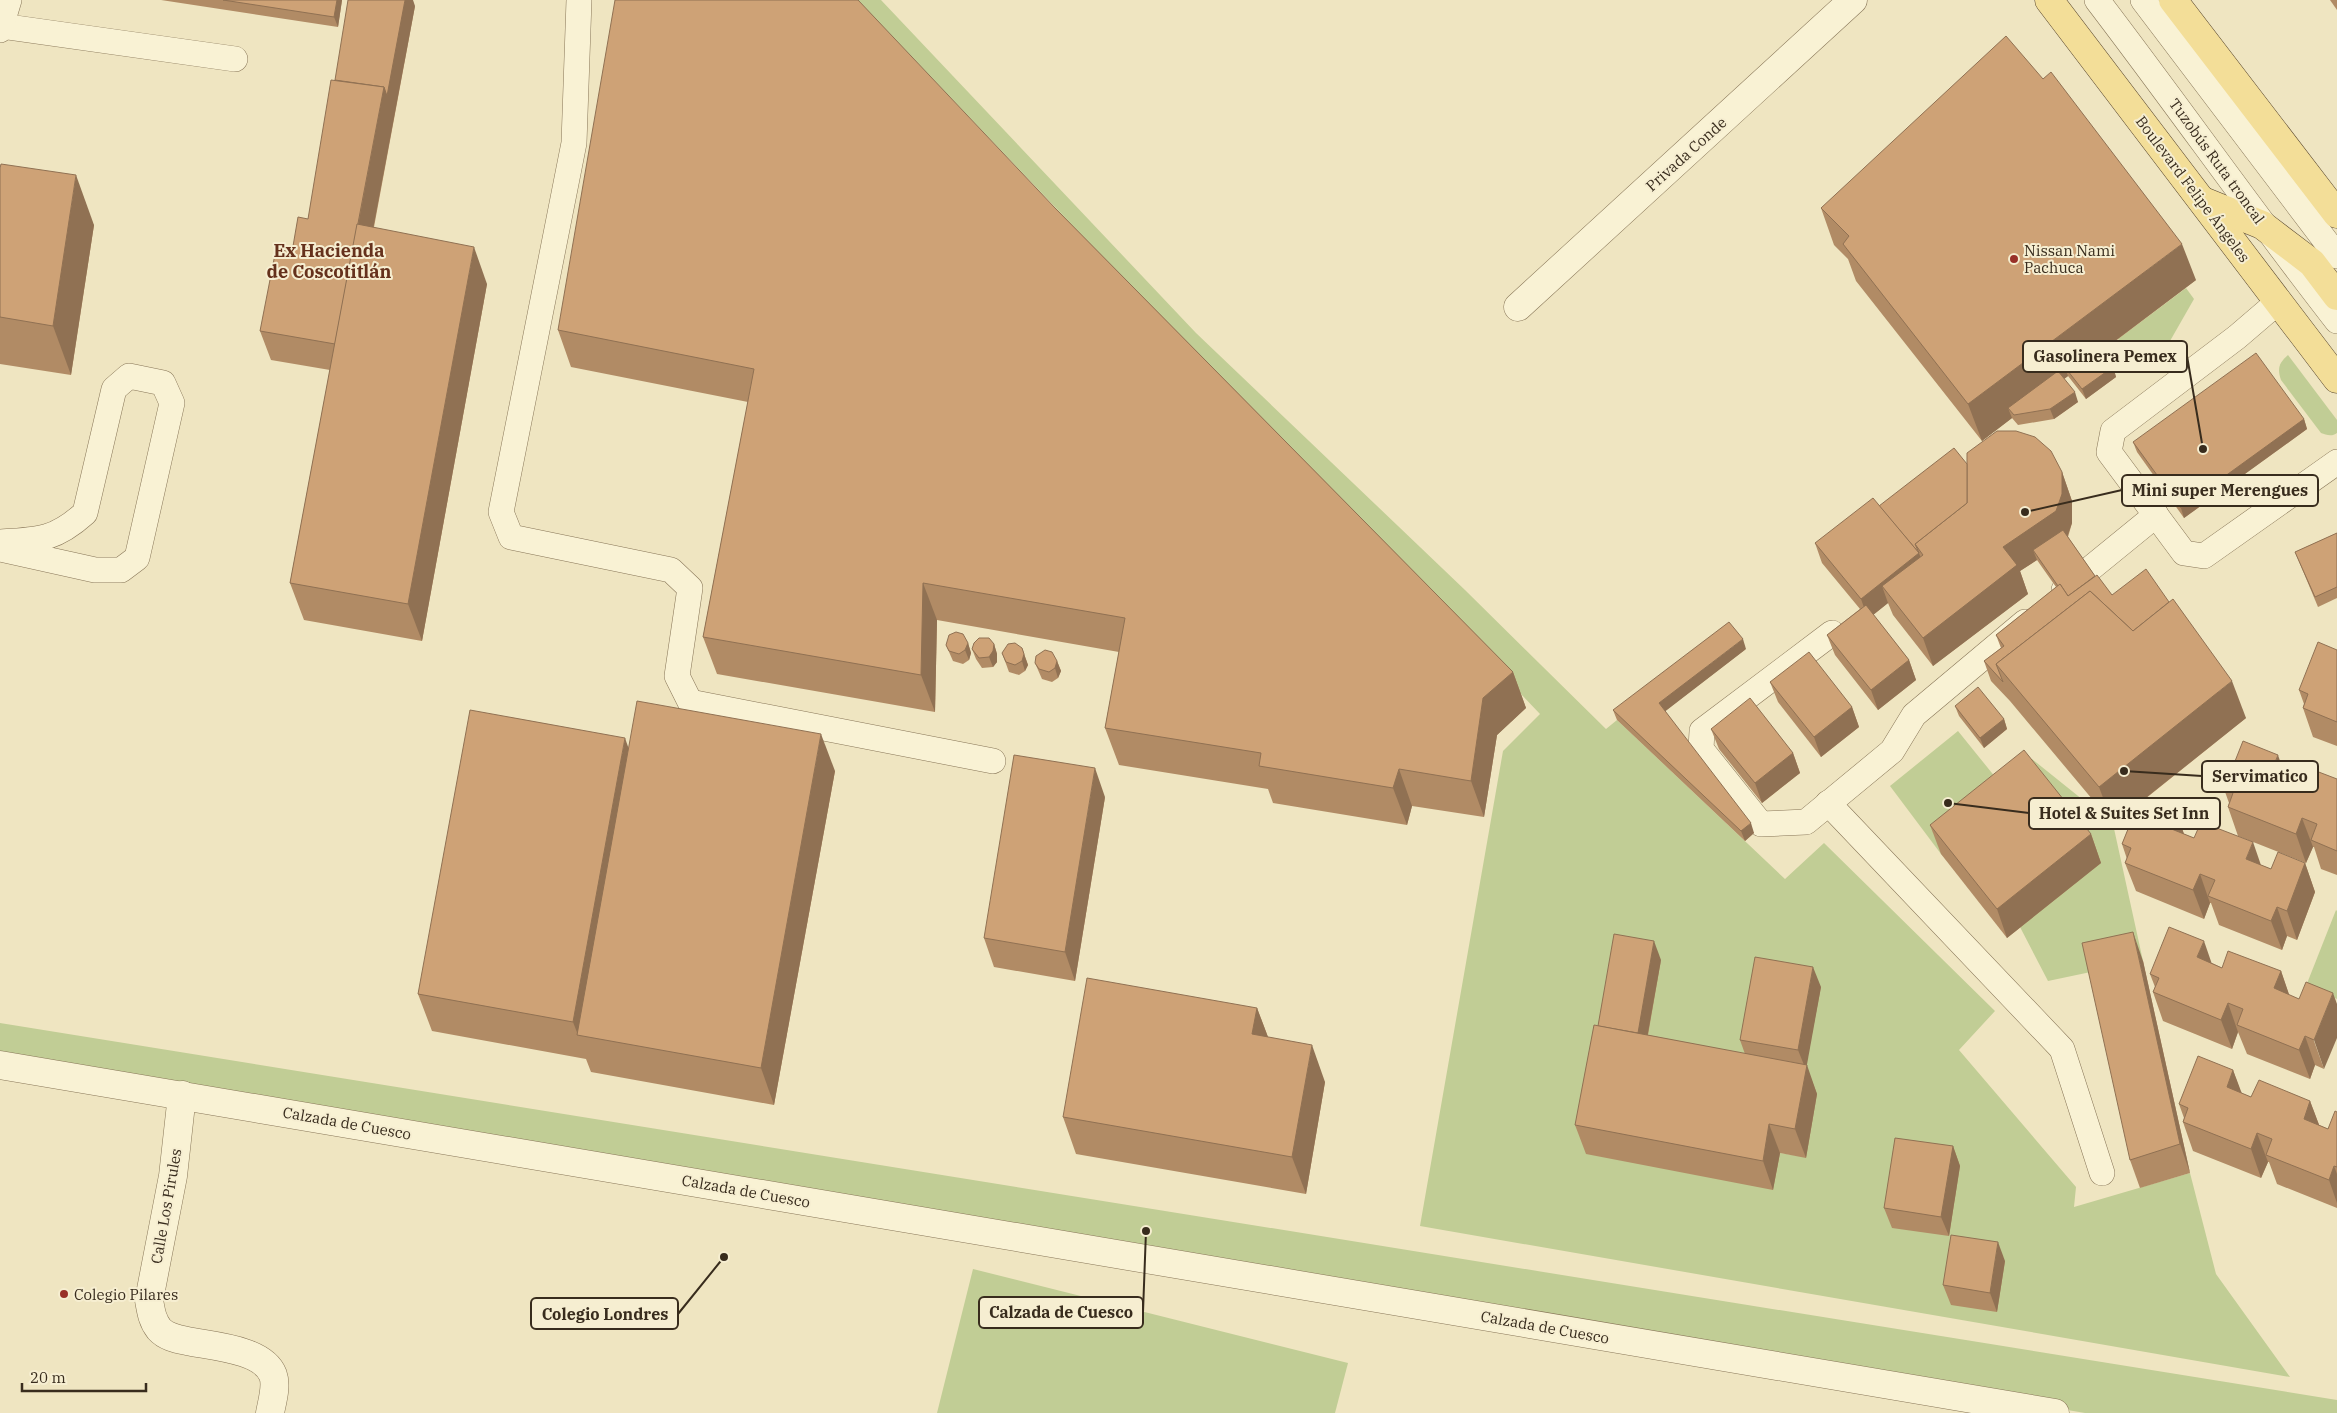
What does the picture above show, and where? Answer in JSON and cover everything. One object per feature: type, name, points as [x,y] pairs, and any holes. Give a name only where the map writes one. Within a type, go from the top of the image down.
[{"type":"main road","points":[[2172,0],[2337,214]]},
{"type":"main road","name":"Boulevard Felipe Ángeles","points":[[2058,3],[2202,200],[2337,378]]},
{"type":"main road","points":[[2202,200],[2262,224],[2312,263],[2337,296]]},
{"type":"street","name":"Privada Conde","points":[[1518,307],[1854,0]]},
{"type":"street","name":"Calzada de Cuesco","points":[[0,1065],[2055,1413]]},
{"type":"street","name":"Calle Los Pirules","points":[[182,1095],[173,1176],[149,1300],[152,1318],[160,1330],[171,1338],[251,1354],[265,1363],[274,1376],[274,1392],[270,1413]]},
{"type":"lane","points":[[579,0],[574,143],[501,512],[511,537],[671,570],[690,588],[677,676],[690,702],[993,762]]},
{"type":"lane","name":"Tuzobús Ruta troncal","points":[[2097,0],[2262,224],[2337,321]]},
{"type":"lane","points":[[2142,0],[2337,256]]},
{"type":"lane","points":[[8,1],[0,28],[235,59]]},
{"type":"lane","points":[[2279,301],[2237,337],[2113,431],[2109,452],[2184,553],[2204,556],[2337,462]]},
{"type":"lane","points":[[0,542],[30,541],[50,537],[70,526],[85,512],[114,389],[129,376],[163,383],[172,403],[137,558],[121,570],[95,570],[0,548]]},
{"type":"lane","points":[[1832,633],[1702,731],[1701,749],[1761,824],[1806,822],[1892,752],[1914,715],[2156,515]]},
{"type":"lane","points":[[1828,803],[2062,1049],[2102,1172]]},
{"type":"green space","points":[[857,0],[881,0],[1196,333],[1465,590],[1606,729],[1617,720],[1785,879],[1824,843],[1995,1011],[1959,1050],[2076,1187],[2074,1207],[2190,1173],[2216,1274],[2290,1377],[1420,1226],[1503,751],[1540,714]],"holes":[[[1605,1054],[1806,1157],[1780,1153]]]},
{"type":"green space","points":[[2186,288],[2194,299],[2170,341],[2138,368],[2118,339]]},
{"type":"green space","points":[[2288,355],[2337,420],[2337,433],[2329,435],[2321,433],[2281,380],[2280,366]]},
{"type":"green space","points":[[1958,731],[2000,783],[2032,759],[2113,824],[2143,961],[2048,981],[2020,927],[1941,854],[1890,786]]},
{"type":"green space","points":[[2337,911],[2337,999],[2306,986]]},
{"type":"green space","points":[[0,1023],[2337,1400],[2337,1413],[2085,1413],[0,1062]]},
{"type":"green space","points":[[973,1269],[1348,1363],[1335,1413],[937,1413]]},
{"type":"building","points":[[223,0],[337,0],[334,17]]},
{"type":"building","points":[[348,0],[405,0],[387,96],[384,87],[335,80]]},
{"type":"building","points":[[615,0],[858,0],[1055,208],[1513,672],[1483,698],[1471,781],[1399,769],[1393,788],[1259,766],[1261,753],[1105,728],[1125,618],[923,583],[921,675],[703,637],[754,369],[558,330]]},
{"type":"building","name":"Nissan Nami Pachuca","points":[[2006,36],[2043,79],[2051,72],[2182,244],[1968,404],[1843,244],[1849,236],[1821,208]]},
{"type":"building","points":[[331,80],[384,87],[335,344],[260,331],[276,249],[292,252],[298,217],[308,219]]},
{"type":"building","points":[[1,164],[76,175],[53,326],[0,317]]},
{"type":"building","points":[[357,224],[474,247],[408,604],[290,583]]},
{"type":"building","points":[[2095,343],[2113,367],[2082,389],[2064,366]]},
{"type":"building","points":[[2256,353],[2304,419],[2181,508],[2133,442]]},
{"type":"building","points":[[2058,371],[2075,392],[2050,409],[2014,415],[2008,408]]},
{"type":"building","points":[[1997,431],[2016,431],[2035,437],[2051,451],[2062,472],[2062,494],[2056,511],[2003,547],[2017,565],[1923,638],[1882,586],[1923,555],[1915,544],[1967,503],[1967,453]]},
{"type":"building","points":[[1954,448],[1967,464],[1967,503],[1915,544],[1919,553],[1879,506]]},
{"type":"building","points":[[1873,498],[1919,553],[1861,599],[1815,543]]},
{"type":"building","points":[[2063,530],[2095,576],[2068,596],[2060,584],[2058,586],[2033,550]]},
{"type":"building","points":[[2337,533],[2337,587],[2315,597],[2295,552]]},
{"type":"building","points":[[2146,569],[2169,602],[2133,631],[2090,591],[1996,664],[2003,682],[1984,661],[2004,646],[1996,635],[2060,584],[2068,596],[2097,575],[2112,595]]},
{"type":"building","points":[[2090,591],[2133,631],[2173,599],[2232,681],[2099,787],[1996,664]]},
{"type":"building","points":[[1866,605],[1909,660],[1871,690],[1827,635]]},
{"type":"building","points":[[1729,622],[1743,639],[1659,703],[1751,823],[1741,831],[1613,710]]},
{"type":"building","points":[[956,632],[963,634],[968,643],[965,650],[959,654],[949,651],[946,645],[949,635]]},
{"type":"building","points":[[979,638],[989,638],[994,644],[993,651],[989,657],[979,658],[972,649],[974,643]]},
{"type":"building","points":[[2318,642],[2337,650],[2337,722],[2303,708],[2308,694],[2299,690]]},
{"type":"building","points":[[1015,643],[1022,648],[1024,654],[1022,661],[1015,665],[1006,662],[1002,653],[1008,644]]},
{"type":"building","points":[[1045,650],[1052,652],[1057,661],[1055,668],[1049,672],[1039,669],[1035,663],[1036,656]]},
{"type":"building","points":[[1809,652],[1852,707],[1814,737],[1770,682]]},
{"type":"building","points":[[1978,687],[2004,719],[1980,738],[1955,706]]},
{"type":"building","points":[[1750,698],[1793,753],[1755,783],[1711,729]]},
{"type":"building","points":[[637,701],[821,734],[761,1068],[577,1035]]},
{"type":"building","points":[[470,710],[625,738],[573,1022],[418,994]]},
{"type":"building","points":[[2243,741],[2278,755],[2271,772],[2297,783],[2303,766],[2337,779],[2337,851],[2311,840],[2317,824],[2302,818],[2296,834],[2228,807],[2233,793],[2224,789]]},
{"type":"building","points":[[2024,750],[2091,834],[1997,909],[1930,825]]},
{"type":"building","points":[[1014,755],[1095,768],[1065,952],[984,938]]},
{"type":"building","points":[[2141,797],[2176,811],[2169,828],[2194,838],[2201,822],[2253,842],[2246,859],[2271,869],[2278,852],[2305,863],[2287,911],[2277,907],[2271,921],[2208,896],[2215,880],[2200,874],[2193,890],[2125,863],[2131,848],[2122,844]]},
{"type":"building","points":[[2169,927],[2204,941],[2197,957],[2222,968],[2228,951],[2281,971],[2274,988],[2299,999],[2306,982],[2333,993],[2314,1040],[2305,1036],[2299,1050],[2237,1025],[2243,1009],[2228,1003],[2221,1020],[2153,992],[2159,978],[2150,974]]},
{"type":"building","points":[[2133,932],[2180,1144],[2130,1160],[2082,943]]},
{"type":"building","points":[[1614,934],[1654,941],[1638,1033],[1598,1026]]},
{"type":"building","points":[[1755,957],[1813,967],[1798,1050],[1740,1040]]},
{"type":"building","points":[[1087,978],[1257,1008],[1252,1034],[1312,1045],[1292,1157],[1063,1117]]},
{"type":"building","points":[[1594,1025],[1807,1065],[1795,1129],[1769,1124],[1763,1161],[1575,1125]]},
{"type":"building","points":[[2198,1056],[2233,1070],[2227,1087],[2251,1097],[2259,1080],[2310,1101],[2304,1119],[2328,1129],[2335,1111],[2337,1112],[2337,1167],[2334,1166],[2329,1180],[2266,1155],[2272,1139],[2257,1133],[2251,1149],[2183,1122],[2188,1108],[2179,1104]]},
{"type":"building","points":[[1895,1138],[1953,1146],[1941,1217],[1884,1208]]},
{"type":"building","points":[[1951,1235],[1998,1242],[1990,1293],[1943,1285]]},
{"type":"place","name":"Nissan Nami Pachuca","points":[[2014,259]]},
{"type":"place","name":"Gasolinera Pemex","points":[[2203,449]]},
{"type":"place","name":"Mini super Merengues","points":[[2025,512]]},
{"type":"place","name":"Servimatico","points":[[2124,771]]},
{"type":"place","name":"Hotel & Suites Set Inn","points":[[1948,803]]},
{"type":"place","name":"Calzada de Cuesco","points":[[1146,1231]]},
{"type":"place","name":"Colegio Londres","points":[[724,1257]]},
{"type":"place","name":"Colegio Pilares","points":[[64,1294]]},
{"type":"district","name":"Ex Hacienda de Coscotitlán","points":[[329,260]]}]
